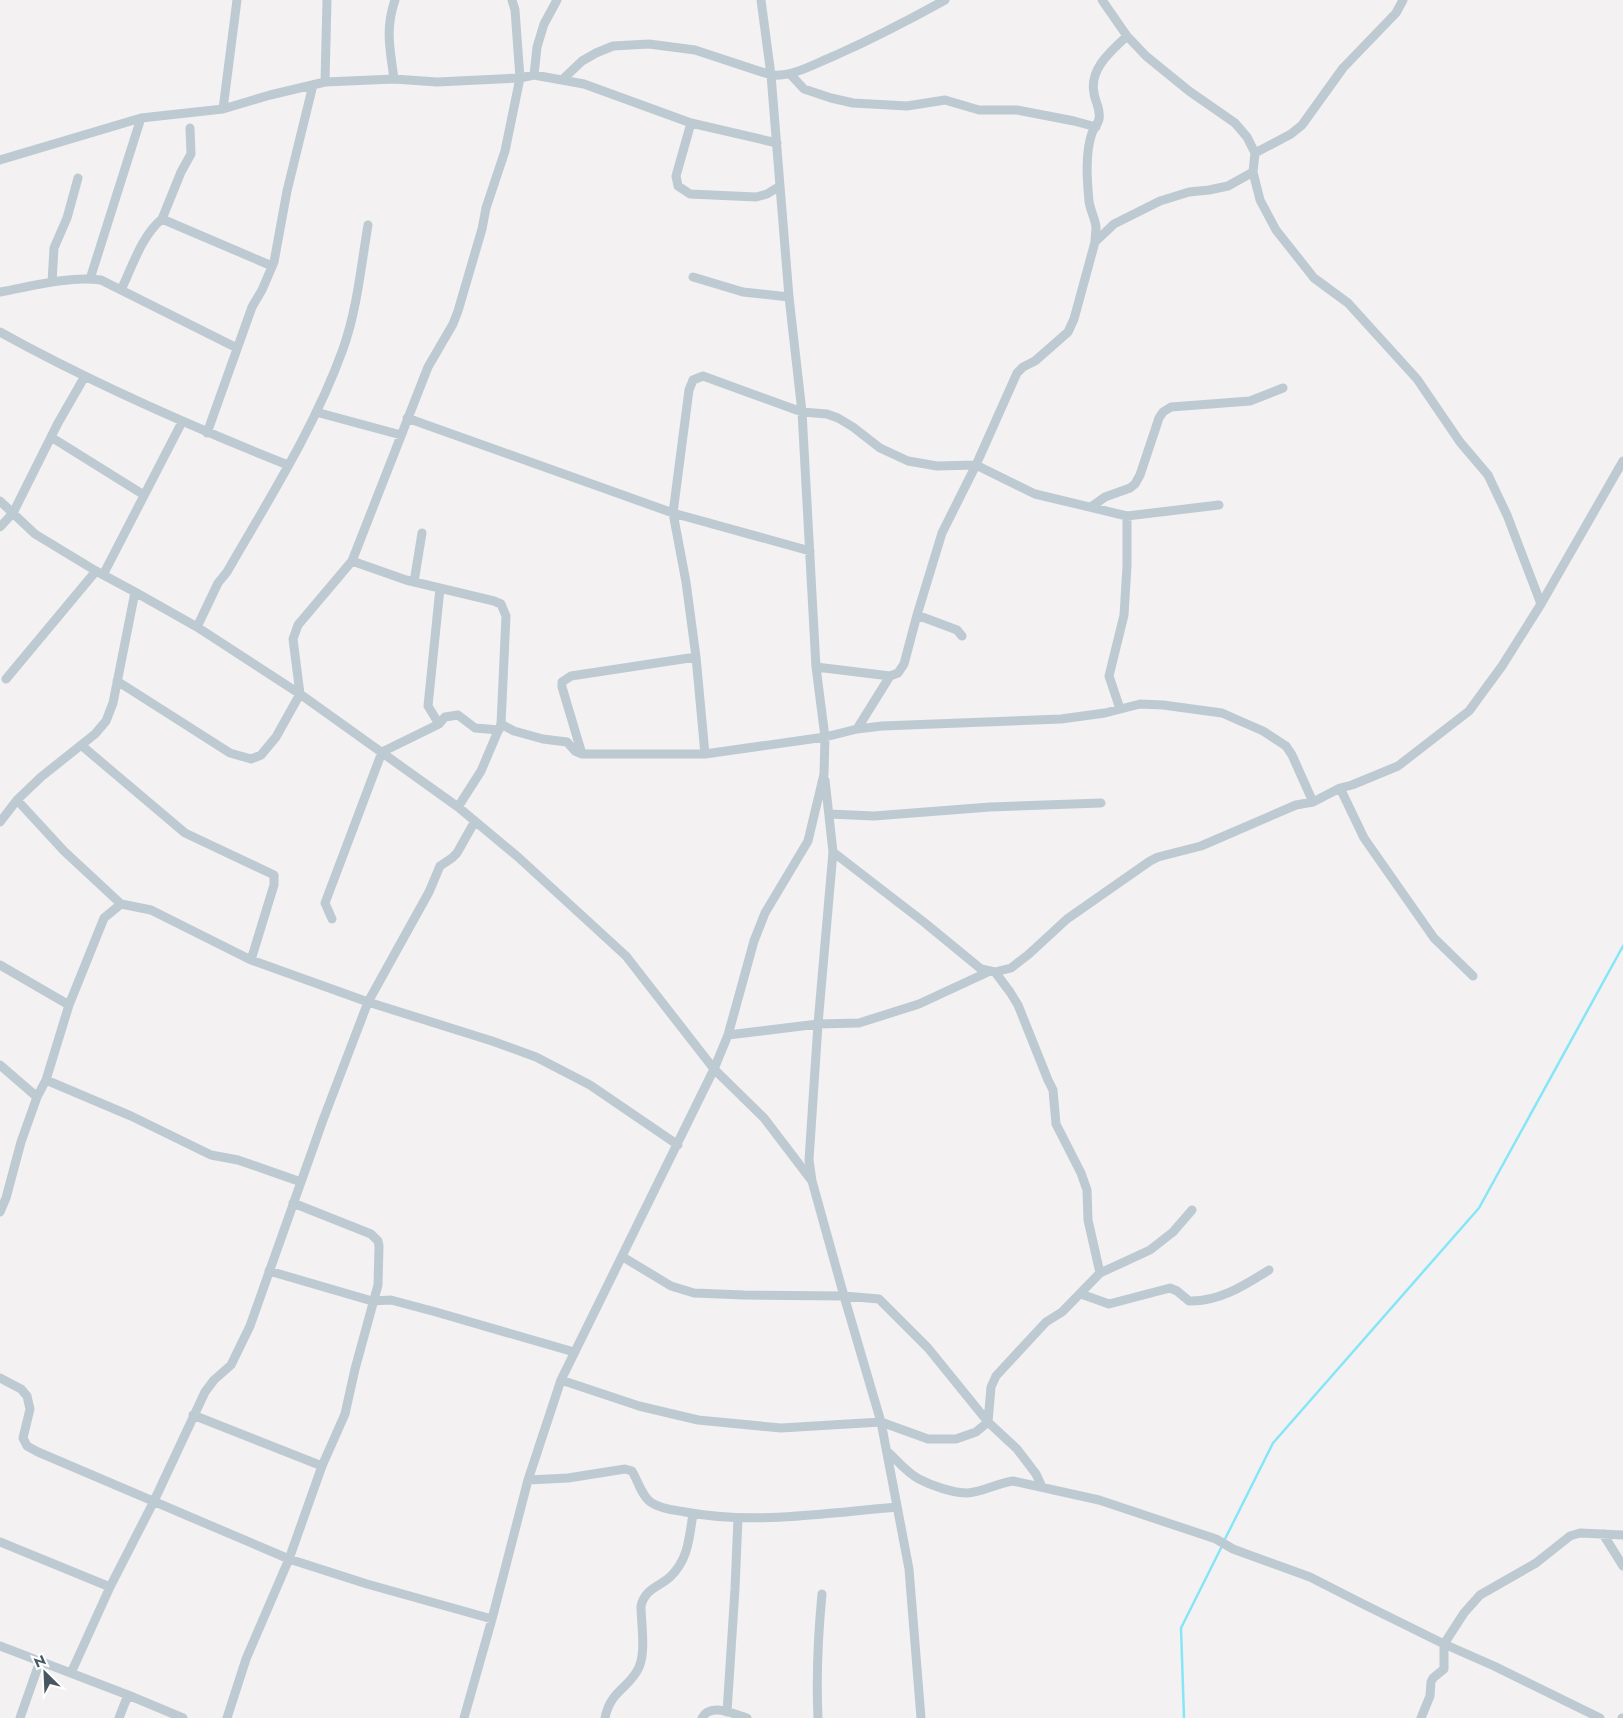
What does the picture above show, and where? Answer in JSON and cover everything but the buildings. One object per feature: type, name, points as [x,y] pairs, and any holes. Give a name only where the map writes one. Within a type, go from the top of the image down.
[{"type":"street","points":[[223,109],[237,0]]},
{"type":"street","points":[[325,82],[327,0]]},
{"type":"street","points":[[394,78],[388,33],[395,0]]},
{"type":"street","points":[[117,681],[230,753],[251,759],[261,755],[276,737],[300,694],[293,639],[298,625],[352,561],[428,367],[453,324],[458,311],[486,208],[505,151],[520,78],[515,10],[512,0]]},
{"type":"street","points":[[534,75],[537,47],[544,24],[557,0]]},
{"type":"street","points":[[761,0],[771,75],[789,297],[802,412],[816,667],[825,737],[824,774],[833,852],[818,1024],[809,1160],[812,1181],[881,1422],[909,1569],[921,1718]]},
{"type":"street","points":[[563,79],[582,61],[596,52],[613,46],[649,44],[695,50],[771,75],[790,74],[880,36],[945,0]]},
{"type":"street","points":[[1102,0],[1127,36],[1146,56],[1189,91],[1235,123],[1247,137],[1255,153],[1253,172],[1260,200],[1276,230],[1314,278],[1348,303],[1417,379],[1460,442],[1488,475],[1507,516],[1541,604]]},
{"type":"street","points":[[1255,153],[1290,134],[1302,125],[1343,68],[1396,13],[1404,0]]},
{"type":"street","points":[[816,667],[890,676],[898,673],[904,664],[916,615],[942,533],[976,465],[1017,373],[1023,367],[1035,361],[1068,332],[1074,319],[1095,242],[1096,228],[1089,202],[1088,180],[1088,155],[1093,132],[1099,119],[1099,109],[1093,92],[1094,77],[1111,52],[1127,36]]},
{"type":"street","points":[[790,74],[804,89],[853,103],[908,106],[944,100],[979,110],[1017,110],[1096,127]]},
{"type":"street","points":[[0,160],[141,118],[223,109],[270,94],[325,82],[394,78],[437,82],[520,78],[534,75],[563,79],[584,84],[691,123],[777,143]]},
{"type":"street","points":[[207,433],[252,307],[262,290],[272,266],[287,191],[313,85]]},
{"type":"street","points":[[90,279],[141,118]]},
{"type":"street","points":[[691,123],[676,176],[678,186],[690,194],[756,197],[767,194],[780,186]]},
{"type":"street","points":[[121,290],[139,249],[157,223],[162,219],[181,172],[191,154],[190,128]]},
{"type":"street","points":[[1095,242],[1114,224],[1160,201],[1190,192],[1228,186],[1253,172]]},
{"type":"street","points":[[52,282],[54,248],[67,218],[78,178]]},
{"type":"street","points":[[162,219],[272,266]]},
{"type":"street","points":[[197,627],[218,583],[227,572],[316,412],[344,348],[355,301],[368,225]]},
{"type":"street","points":[[693,277],[743,292],[789,297]]},
{"type":"street","points":[[0,292],[52,282],[101,280],[237,348]]},
{"type":"street","points":[[0,332],[180,426],[192,426],[288,465]]},
{"type":"street","points":[[0,527],[13,513],[51,437],[85,376]]},
{"type":"street","points":[[705,754],[696,657],[686,582],[673,513],[689,390],[694,380],[703,376],[802,412],[827,414],[853,427],[880,448],[908,460],[937,466],[976,465],[1034,494],[1127,516],[1219,505]]},
{"type":"street","points":[[1091,507],[1105,497],[1130,488],[1135,484],[1140,475],[1159,418],[1163,412],[1171,407],[1250,401],[1283,388]]},
{"type":"street","points":[[316,412],[401,435]]},
{"type":"street","points":[[407,418],[673,513],[810,551]]},
{"type":"street","points":[[6,679],[99,573],[144,495],[180,426]]},
{"type":"street","points":[[51,437],[144,495]]},
{"type":"street","points":[[728,1036],[818,1024],[859,1023],[918,1004],[992,972],[1010,968],[1029,954],[1067,919],[1150,861],[1201,846],[1398,766],[1470,711],[1502,666],[1541,604],[1623,461]]},
{"type":"street","points":[[0,501],[35,534],[99,573],[197,627],[300,694],[458,807],[518,857],[626,956],[714,1069],[764,1118],[812,1181]]},
{"type":"street","points":[[1120,709],[1109,676],[1124,615],[1127,566],[1127,516]]},
{"type":"street","points":[[414,582],[422,534]]},
{"type":"street","points":[[352,561],[414,582],[494,601],[501,604],[504,609],[506,616],[500,727],[481,771],[458,807]]},
{"type":"street","points":[[438,724],[428,706],[440,588]]},
{"type":"street","points":[[0,822],[17,800],[41,777],[96,734],[106,721],[113,702],[135,592]]},
{"type":"street","points":[[916,615],[957,630],[962,636]]},
{"type":"street","points":[[582,754],[562,687],[562,682],[565,678],[696,657]]},
{"type":"street","points":[[857,729],[890,676]]},
{"type":"street","points":[[332,919],[326,903],[382,752],[438,724],[445,717],[458,715],[475,728],[500,727],[543,739],[567,742],[575,751],[582,754],[601,756],[705,754],[825,737],[857,729],[920,723],[1061,720],[1140,704],[1155,705],[1222,713],[1264,731],[1286,746],[1313,802]]},
{"type":"street","points":[[81,745],[185,833],[274,875],[274,885],[251,960]]},
{"type":"street","points":[[464,1718],[492,1620],[528,1480],[562,1380],[574,1352],[714,1069],[728,1036],[754,941],[765,913],[808,841],[824,774]]},
{"type":"street","points":[[1340,788],[1364,838],[1434,938],[1473,976]]},
{"type":"street","points":[[17,800],[64,851],[121,904],[151,910],[251,960],[368,1002],[492,1041],[536,1058],[590,1085],[678,1145]]},
{"type":"street","points":[[829,814],[874,816],[1101,803]]},
{"type":"street","points":[[71,1673],[110,1587],[154,1501],[193,1415],[205,1392],[214,1380],[231,1366],[250,1326],[293,1203],[368,1002],[429,892],[440,866],[457,853],[475,821]]},
{"type":"street","points":[[833,852],[981,969],[992,972],[1010,992],[1018,1005],[1053,1090],[1056,1124],[1081,1173],[1087,1190],[1088,1220],[1100,1273]]},
{"type":"street","points":[[0,1212],[37,1097],[46,1080],[69,1005],[104,918],[121,904]]},
{"type":"street","points":[[0,965],[69,1005]]},
{"type":"street","points":[[0,1065],[37,1097]]},
{"type":"street","points":[[46,1080],[131,1116],[211,1155],[238,1160],[301,1182]]},
{"type":"street","points":[[227,1718],[246,1659],[288,1559],[322,1466],[345,1414],[372,1301],[378,1285],[379,1246],[378,1241],[371,1234],[293,1203]]},
{"type":"street","points":[[562,1380],[639,1406],[698,1420],[781,1428],[881,1422],[928,1439],[956,1439],[976,1432],[988,1422],[991,1387],[996,1376],[1046,1322],[1062,1312],[1100,1273],[1150,1250],[1173,1232],[1192,1210]]},
{"type":"street","points":[[622,1257],[671,1286],[694,1293],[744,1296],[844,1296],[879,1299],[928,1348],[988,1422],[1018,1449],[1036,1474],[1042,1487]]},
{"type":"street","points":[[1081,1294],[1108,1304],[1170,1288],[1177,1290],[1189,1301],[1195,1301],[1216,1297],[1240,1288],[1269,1270]]},
{"type":"street","points":[[269,1271],[372,1301],[391,1300],[574,1352]]},
{"type":"street","points":[[0,1378],[21,1389],[28,1396],[30,1409],[23,1438],[26,1446],[288,1559],[492,1620]]},
{"type":"street","points":[[193,1415],[322,1466]]},
{"type":"street","points":[[886,1451],[918,1479],[949,1490],[968,1493],[1013,1481],[1099,1500],[1216,1539],[1233,1548],[1310,1577],[1444,1644],[1494,1666],[1600,1718]]},
{"type":"street","points":[[528,1480],[568,1478],[625,1469],[632,1471],[646,1497],[652,1503],[666,1509],[693,1514],[738,1518],[783,1517],[897,1507]]},
{"type":"street","points":[[605,1718],[607,1707],[617,1692],[637,1671],[642,1660],[642,1599],[655,1586],[670,1577],[687,1554],[693,1514]]},
{"type":"street","points":[[727,1712],[738,1518]]},
{"type":"street","points":[[1422,1718],[1430,1696],[1431,1682],[1444,1669],[1444,1644],[1470,1604],[1480,1595],[1536,1563],[1570,1536],[1580,1533],[1623,1535]]},
{"type":"street","points":[[1603,1534],[1623,1566]]},
{"type":"street","points":[[0,1542],[110,1587]]},
{"type":"street","points":[[818,1718],[817,1638],[822,1594]]},
{"type":"street","points":[[0,1646],[183,1718]]},
{"type":"street","points":[[20,1718],[40,1661]]},
{"type":"street","points":[[119,1718],[128,1695]]},
{"type":"street","points":[[702,1718],[706,1711],[712,1709],[746,1718]]},
{"type":"waterway","points":[[1224,1541],[1273,1443],[1479,1208],[1623,946]]},
{"type":"waterway","points":[[1184,1718],[1181,1628],[1222,1546]]}]
